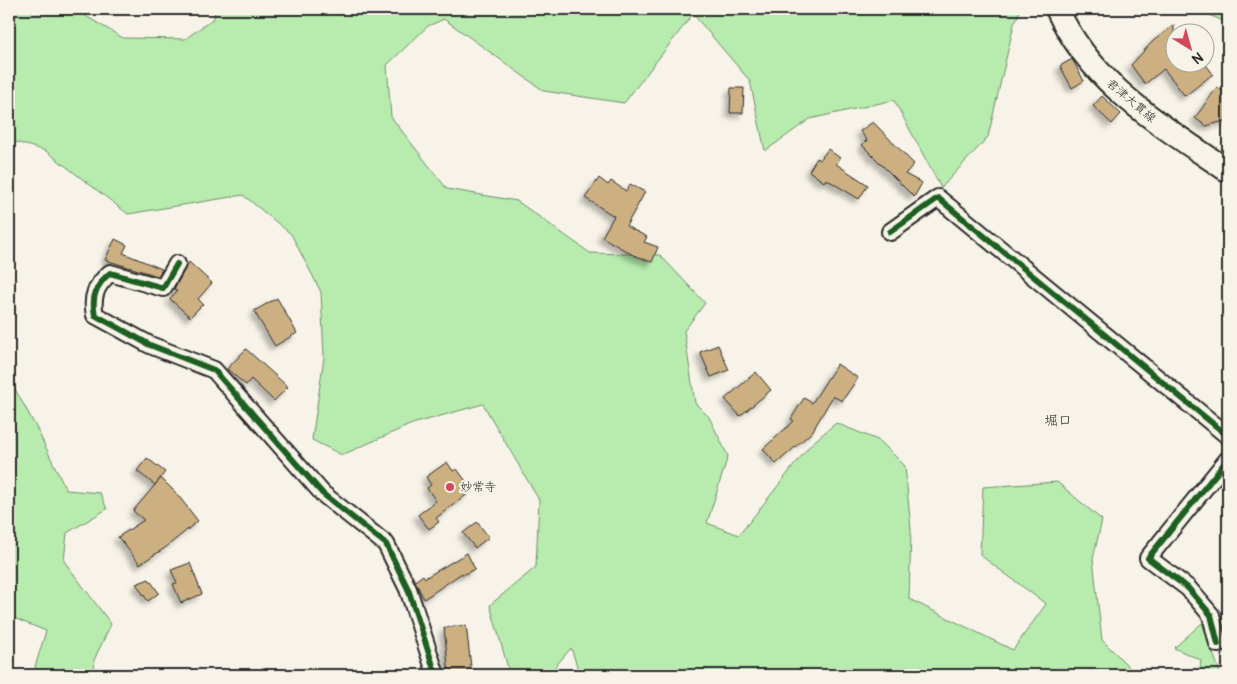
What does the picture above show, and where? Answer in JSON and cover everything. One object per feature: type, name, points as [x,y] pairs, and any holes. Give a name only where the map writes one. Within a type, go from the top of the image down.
[{"type":"main road","name":"君津大貫線","points":[[1057,9],[1093,65],[1119,92],[1140,111],[1228,171]]},
{"type":"street","points":[[890,232],[938,198],[1228,436]]},
{"type":"street","points":[[177,264],[163,288],[110,274],[100,282],[93,297],[95,316],[150,345],[214,370],[323,494],[386,544],[408,589],[436,675]]},
{"type":"street","points":[[1218,644],[1211,615],[1188,588],[1148,558],[1228,459]]},
{"type":"green space","points":[[9,9],[74,9],[123,38],[185,39],[214,18],[215,9],[1021,9],[1014,24],[988,137],[941,188],[894,100],[810,119],[765,151],[750,81],[693,14],[624,103],[544,91],[444,19],[428,26],[387,65],[391,117],[447,189],[517,201],[590,253],[660,255],[705,303],[684,331],[695,403],[709,417],[728,456],[707,523],[739,535],[811,444],[836,423],[880,441],[905,466],[911,530],[909,599],[1013,650],[1046,604],[980,555],[983,487],[1057,482],[1102,520],[1093,559],[1102,640],[1137,675],[580,675],[571,648],[548,675],[510,675],[490,605],[536,567],[539,500],[483,404],[412,424],[342,455],[312,440],[324,357],[321,292],[291,234],[243,195],[128,214],[46,151],[9,140]]},
{"type":"green space","points":[[1195,9],[1228,9],[1228,23]]},
{"type":"green space","points":[[9,378],[36,427],[66,490],[100,493],[107,509],[67,533],[64,561],[111,624],[94,660],[95,675],[41,675],[35,667],[46,631],[9,616]]},
{"type":"green space","points":[[1202,623],[1221,675],[1199,675],[1201,660],[1174,648]]},
{"type":"building","points":[[1164,33],[1164,69],[1145,84],[1131,65],[1153,41]]},
{"type":"building","points":[[1072,59],[1084,81],[1072,88],[1060,66]]},
{"type":"building","points":[[1166,72],[1212,72],[1213,74],[1185,96]]},
{"type":"building","points":[[1217,87],[1228,94],[1228,120],[1206,126],[1195,118]]},
{"type":"building","points":[[731,88],[744,88],[743,113],[730,113]]},
{"type":"building","points":[[1102,96],[1121,114],[1112,124],[1093,106]]},
{"type":"building","points":[[873,122],[914,164],[905,174],[922,183],[914,197],[862,145],[867,140],[860,131]]},
{"type":"building","points":[[828,149],[840,158],[836,164],[868,185],[859,199],[826,179],[824,182],[809,171],[817,158],[820,160]]},
{"type":"building","points":[[599,178],[608,185],[611,181],[626,191],[630,184],[645,192],[626,226],[647,237],[644,242],[658,247],[652,262],[633,255],[602,237],[614,216],[585,198]]},
{"type":"building","points":[[115,239],[127,245],[123,253],[162,269],[158,276],[105,260]]},
{"type":"building","points":[[189,262],[212,283],[198,299],[203,304],[190,317],[170,299],[177,291],[174,289]]},
{"type":"building","points":[[277,298],[297,333],[275,346],[254,311]]},
{"type":"building","points":[[718,345],[729,370],[711,377],[700,352]]},
{"type":"building","points":[[246,349],[288,387],[274,401],[251,379],[246,385],[227,369]]},
{"type":"building","points":[[837,364],[858,378],[842,401],[833,396],[812,432],[776,464],[763,449],[794,421],[791,419],[804,398],[812,403]]},
{"type":"building","points":[[756,372],[771,390],[740,416],[725,399]]},
{"type":"building","points":[[147,458],[165,472],[155,485],[137,471]]},
{"type":"building","name":"妙常寺","points":[[447,462],[453,471],[457,469],[471,488],[467,491],[469,493],[436,518],[439,522],[429,529],[418,515],[436,501],[427,488],[431,485],[426,477]]},
{"type":"building","points":[[161,478],[177,494],[198,521],[165,548],[140,564],[118,537],[144,520],[133,511]]},
{"type":"building","points":[[477,522],[489,537],[475,548],[463,533]]},
{"type":"building","points":[[467,553],[475,569],[463,575],[462,573],[424,599],[415,581],[423,575],[425,578]]},
{"type":"building","points":[[190,563],[202,594],[181,603],[173,584],[177,583],[171,570]]},
{"type":"building","points":[[149,579],[159,593],[148,601],[136,584]]},
{"type":"building","points":[[466,625],[472,675],[449,675],[444,628]]},
{"type":"cycle path","points":[[890,232],[938,198],[1228,436]]},
{"type":"cycle path","points":[[177,264],[163,288],[110,273],[101,282],[94,297],[95,315],[150,345],[214,370],[323,494],[386,544],[408,589],[436,675]]},
{"type":"cycle path","points":[[1218,644],[1211,615],[1188,588],[1148,558],[1228,459]]},
{"type":"place","name":"妙常寺","points":[[450,487]]},
{"type":"district","name":"堀口","points":[[1058,420]]}]
